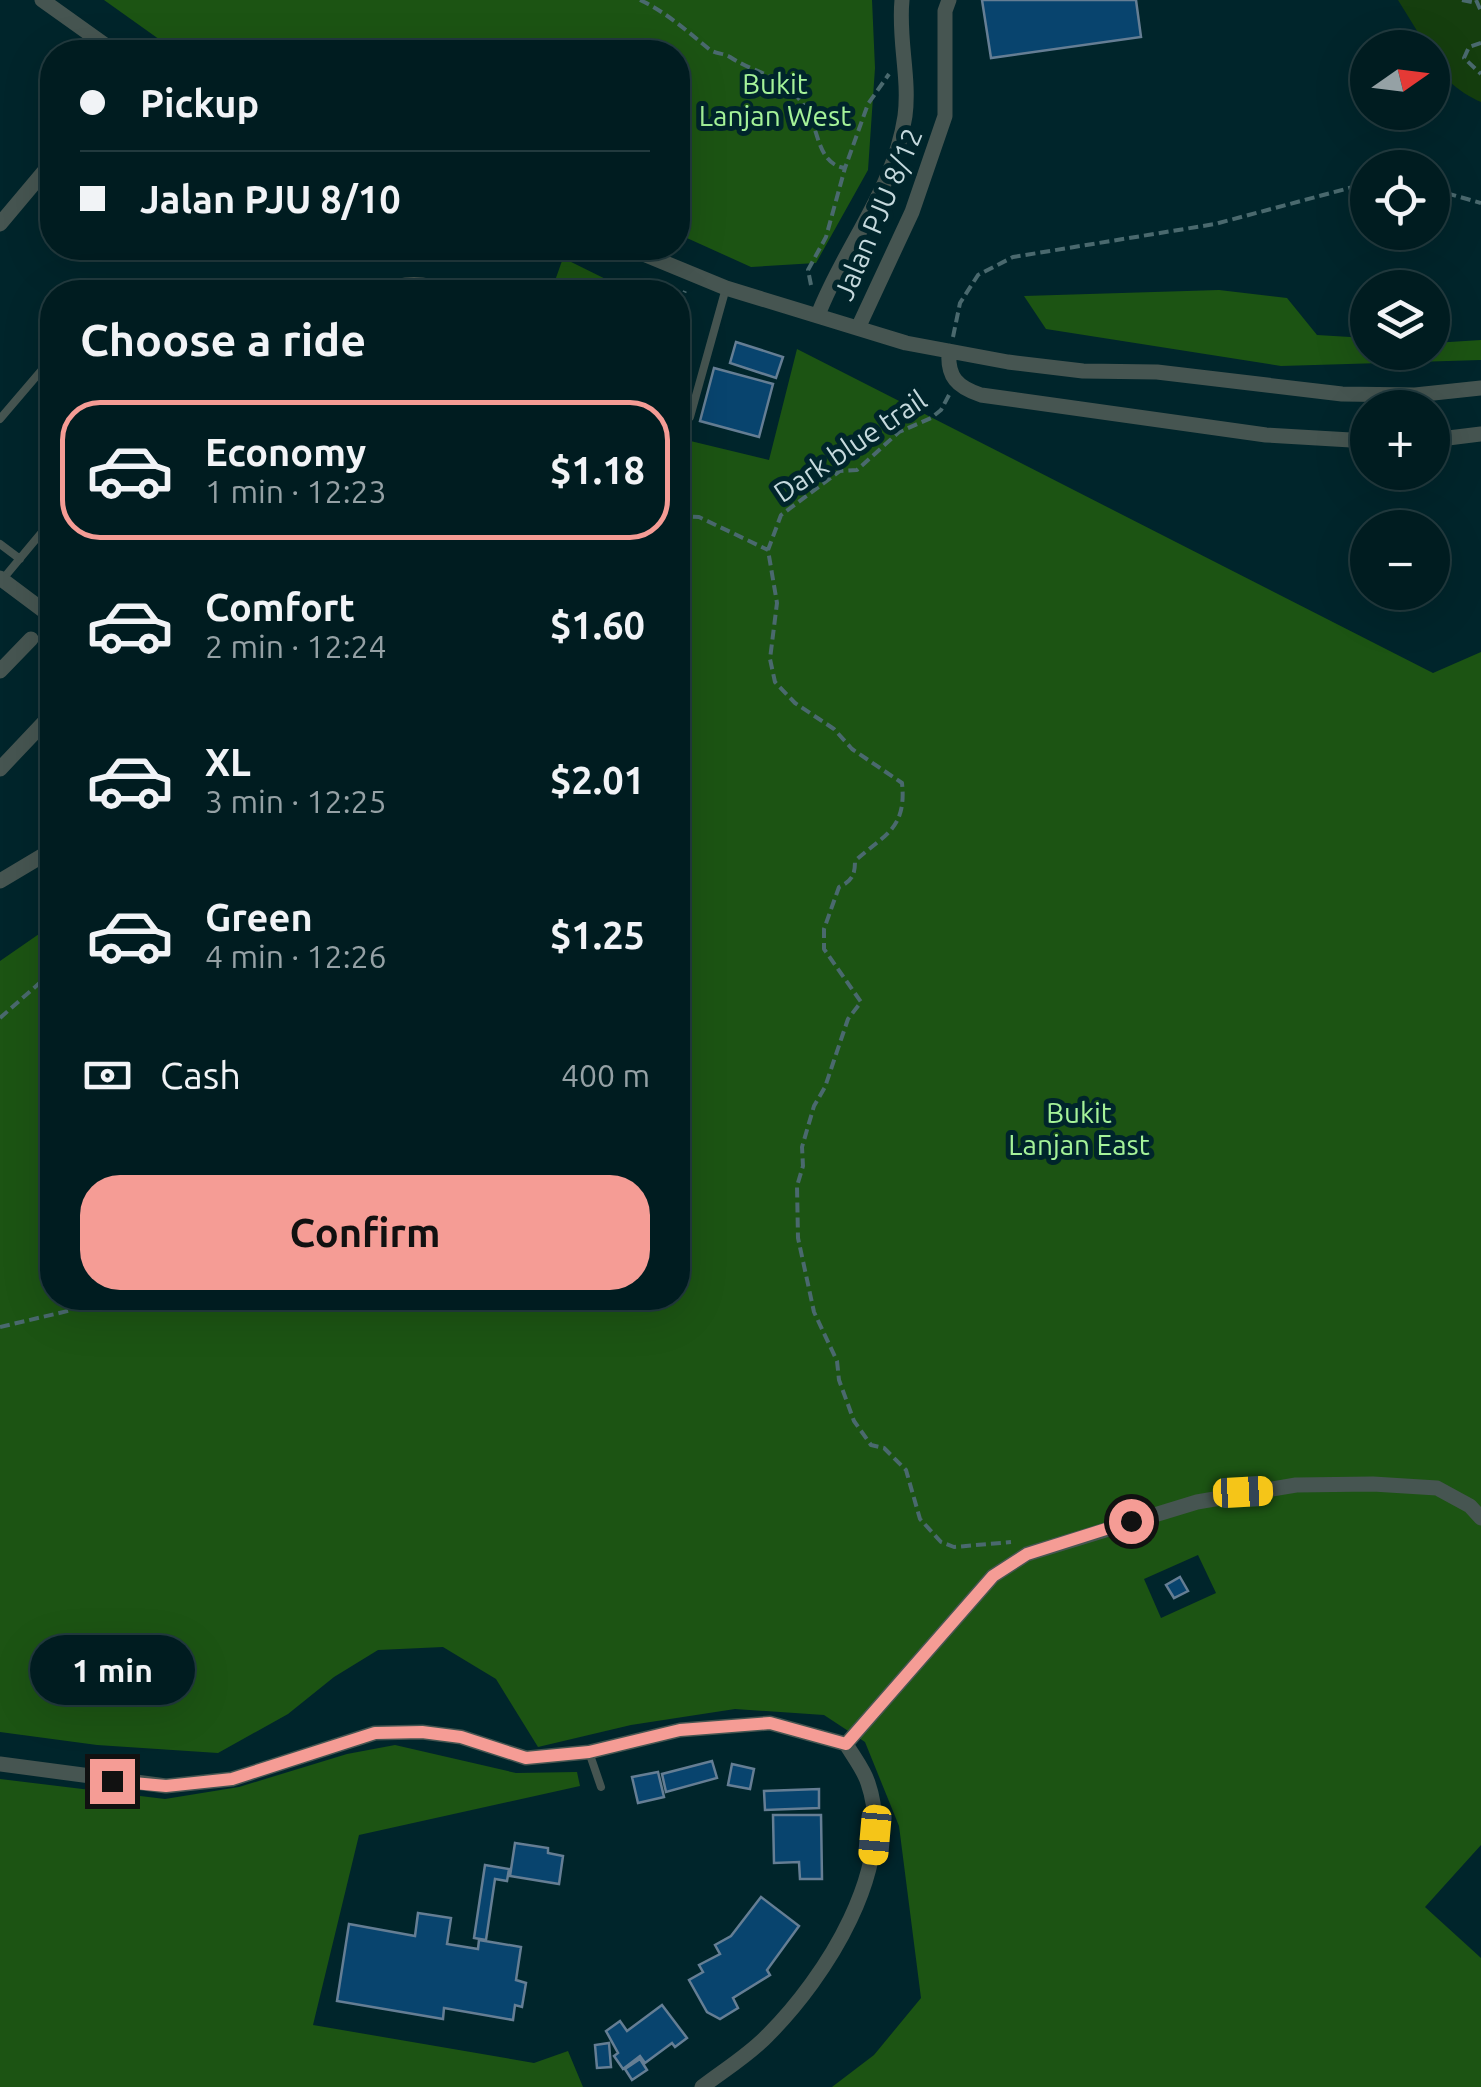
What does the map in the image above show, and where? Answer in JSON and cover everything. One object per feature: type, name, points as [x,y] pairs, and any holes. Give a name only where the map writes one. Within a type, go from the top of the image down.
[{"type":"street","points":[[42,0],[99,40]]},
{"type":"street","name":"Jalan PJU 8/12","points":[[818,316],[834,274],[878,199],[899,144],[906,112],[899,26],[902,0]]},
{"type":"street","name":"Jalan PJU 8/12","points":[[858,328],[912,212],[941,130],[945,12],[949,0]]},
{"type":"street","points":[[0,224],[40,176]]},
{"type":"street","points":[[658,260],[726,288],[949,351],[1083,371],[1157,372],[1342,394],[1415,395],[1481,388]]},
{"type":"street","points":[[949,351],[948,368],[955,382],[981,395],[1266,435],[1350,440]]},
{"type":"street","points":[[1450,438],[1481,434]]},
{"type":"street","points":[[1,580],[40,608]]},
{"type":"street","points":[[0,671],[31,639]]},
{"type":"street","points":[[0,769],[40,727]]},
{"type":"street","points":[[0,881],[40,857]]},
{"type":"street","points":[[846,1744],[993,1576],[1027,1554],[1198,1502],[1296,1485],[1437,1488],[1470,1506],[1481,1518]]},
{"type":"street","points":[[0,1764],[166,1786],[232,1779],[375,1733],[422,1732],[461,1737],[526,1758],[589,1752],[680,1730],[770,1723],[846,1744],[868,1782],[875,1835],[873,1861],[849,1922],[830,1958],[768,2036],[702,2087]]},
{"type":"lane","points":[[690,416],[726,288]]},
{"type":"lane","points":[[0,420],[40,372]]},
{"type":"lane","points":[[1,580],[40,535]]},
{"type":"lane","points":[[0,544],[20,559]]},
{"type":"lane","points":[[589,1752],[601,1787]]},
{"type":"path","points":[[640,0],[658,3],[712,52],[769,72],[782,82],[808,110],[823,152],[836,167],[845,168]]},
{"type":"path","points":[[1462,0],[1476,2],[1481,11]]},
{"type":"path","points":[[1481,42],[1469,47],[1464,58],[1481,74]]},
{"type":"path","points":[[818,316],[808,270],[826,237],[868,104],[884,77],[903,66]]},
{"type":"path","points":[[949,351],[960,303],[978,274],[1013,257],[1216,224],[1350,188]]},
{"type":"path","points":[[1450,194],[1481,203]]},
{"type":"path","name":"Dark blue trail","points":[[768,550],[781,515],[840,472],[857,470],[898,432],[931,418],[941,410],[955,382]]},
{"type":"path","points":[[690,516],[699,516],[768,550],[776,604],[770,658],[775,682],[794,703],[822,719],[870,763],[902,783],[904,798],[897,822],[881,843],[854,861],[855,873],[850,882],[839,887],[824,929],[824,948],[861,1002],[848,1019],[802,1148],[797,1226],[814,1312],[837,1361],[839,1380],[854,1421],[871,1445],[884,1448],[906,1470],[920,1520],[940,1542],[954,1547],[1012,1542],[1027,1554]]},
{"type":"path","points":[[0,1018],[40,983]]},
{"type":"path","points":[[0,1327],[72,1310]]},
{"type":"green space","name":"Bukit Lanjan West","points":[[104,0],[872,0],[875,68],[868,170],[816,263],[751,267],[690,239],[690,40],[160,40]]},
{"type":"green space","points":[[1398,0],[1481,0],[1481,102],[1450,81],[1450,30],[1417,30]]},
{"type":"green space","points":[[562,260],[567,260],[608,280],[555,280]]},
{"type":"green space","points":[[1219,290],[1287,298],[1317,335],[1350,337],[1350,364],[1281,366],[1046,329],[1024,296]]},
{"type":"green space","points":[[1481,340],[1481,360],[1450,361],[1450,342]]},
{"type":"green space","name":"Bukit Lanjan East","points":[[797,349],[1433,673],[1481,652],[1481,1845],[1425,1907],[1481,1958],[1481,2087],[832,2087],[874,2055],[921,1998],[899,1826],[865,1742],[824,1715],[735,1709],[631,1725],[538,1747],[496,1679],[443,1647],[378,1650],[334,1677],[288,1714],[218,1753],[97,1745],[0,1732],[0,961],[40,933],[40,1310],[690,1310],[690,441],[769,460]],"holes":[[[1198,1555],[1216,1593],[1161,1618],[1144,1579]]]},
{"type":"green space","points":[[395,1745],[516,1773],[577,1772],[580,1786],[359,1835],[313,2025],[534,2063],[568,2051],[583,2087],[0,2087],[0,1779],[165,1799],[239,1787],[347,1754]]},
{"type":"building","points":[[982,0],[1136,0],[1141,37],[991,58]]},
{"type":"building","points":[[736,342],[783,357],[776,378],[730,363]]},
{"type":"building","points":[[714,368],[773,384],[759,437],[700,421]]},
{"type":"building","points":[[1180,1577],[1188,1591],[1174,1598],[1166,1585]]},
{"type":"building","points":[[712,1761],[717,1778],[666,1792],[662,1774]]},
{"type":"building","points":[[732,1764],[754,1769],[750,1789],[728,1785]]},
{"type":"building","points":[[658,1772],[664,1797],[638,1803],[632,1777]]},
{"type":"building","points":[[819,1789],[819,1808],[765,1810],[764,1791]]},
{"type":"building","points":[[773,1815],[821,1815],[822,1879],[800,1879],[799,1862],[774,1863]]},
{"type":"building","points":[[515,1843],[548,1848],[548,1853],[563,1856],[559,1884],[510,1876]]},
{"type":"building","points":[[485,1865],[509,1869],[507,1881],[495,1879],[486,1940],[474,1938]]},
{"type":"building","points":[[761,1897],[799,1926],[767,1970],[770,1975],[733,1998],[738,2008],[720,2019],[707,2012],[689,1980],[703,1972],[699,1965],[720,1954],[715,1945],[731,1936]]},
{"type":"building","points":[[418,1913],[451,1918],[447,1944],[478,1949],[479,1940],[521,1947],[516,1980],[526,1983],[522,2007],[515,2005],[513,2020],[444,2008],[443,2019],[337,2001],[349,1924],[415,1936]]},
{"type":"building","points":[[662,2005],[687,2038],[675,2047],[672,2043],[645,2063],[640,2056],[623,2069],[606,2031],[620,2021],[627,2031]]},
{"type":"building","points":[[609,2043],[611,2067],[597,2068],[595,2045]]},
{"type":"building","points":[[640,2059],[647,2070],[632,2080],[625,2069]]},
{"type":"route","points":[[112,1781],[166,1786],[232,1779],[375,1733],[422,1732],[461,1737],[526,1758],[589,1752],[680,1730],[770,1723],[846,1744],[993,1576],[1027,1554],[1131,1521]]}]
